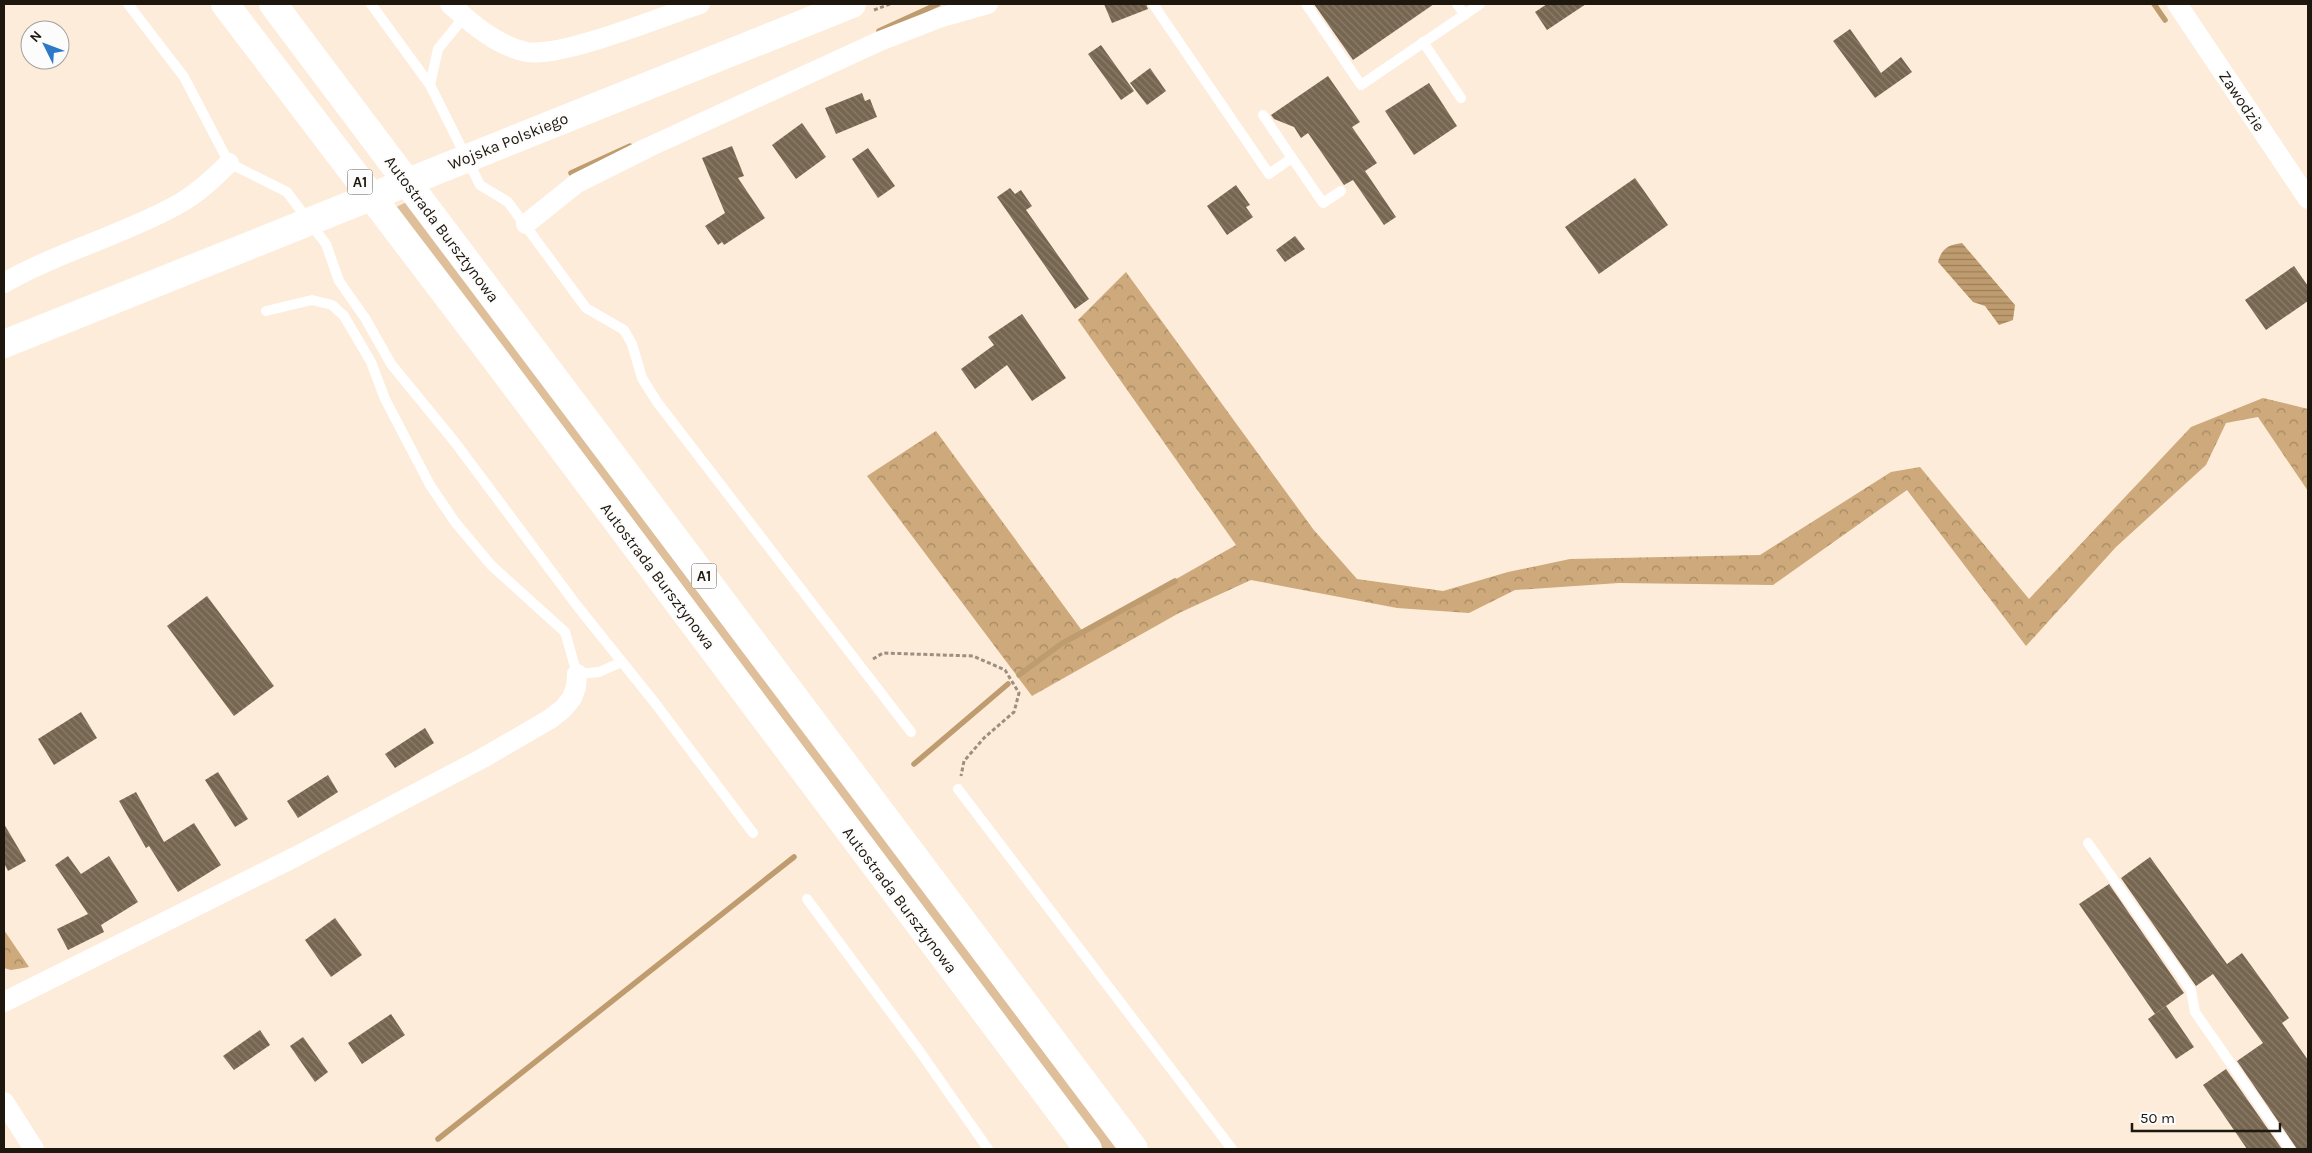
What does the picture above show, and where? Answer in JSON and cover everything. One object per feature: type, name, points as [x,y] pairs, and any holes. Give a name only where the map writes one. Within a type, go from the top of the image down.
[{"type":"main road","name":"Autostrada Bursztynowa","points":[[225,4],[496,360],[1088,1149]]},
{"type":"main road","name":"Autostrada Bursztynowa","points":[[273,4],[1134,1149]]},
{"type":"main road","name":"Wojska Polskiego","points":[[4,344],[852,4]]},
{"type":"street","points":[[457,10],[492,38],[528,52],[550,52],[700,4]]},
{"type":"street","points":[[526,224],[578,183],[648,148],[880,40],[939,18],[988,4]]},
{"type":"street","name":"Zawodzie","points":[[2176,4],[2308,199]]},
{"type":"street","points":[[4,283],[20,274],[104,240],[176,206],[207,184],[229,164]]},
{"type":"street","points":[[4,1002],[295,857],[483,758],[550,719],[563,709],[572,698],[576,687],[577,674]]},
{"type":"street","points":[[4,1102],[34,1149]]},
{"type":"lane","points":[[128,4],[184,77],[229,164],[287,192],[326,244],[339,281],[365,318],[391,364],[454,441],[622,662],[656,703],[753,833]]},
{"type":"lane","points":[[371,4],[430,85],[480,185],[508,202],[586,308],[624,330],[632,344],[642,378],[657,402],[859,667],[911,732]]},
{"type":"lane","points":[[1153,4],[1269,174],[1292,158]]},
{"type":"lane","points":[[1306,4],[1361,85],[1480,4]]},
{"type":"lane","points":[[1457,4],[1464,14]]},
{"type":"lane","points":[[430,85],[438,48],[457,10]]},
{"type":"lane","points":[[1424,42],[1461,98]]},
{"type":"lane","points":[[1264,115],[1323,203],[1341,190]]},
{"type":"lane","points":[[266,311],[312,300],[332,305],[344,316],[371,362],[385,399],[430,485],[455,522],[491,565],[565,632],[577,674],[599,672],[622,662]]},
{"type":"lane","points":[[958,789],[1232,1149]]},
{"type":"lane","points":[[2088,844],[2191,990],[2195,1012],[2290,1149]]},
{"type":"lane","points":[[807,899],[912,1041],[988,1149]]},
{"type":"path","points":[[859,667],[883,653],[973,656],[1005,670],[1019,693],[1014,712],[984,738],[964,761],[958,789]]},
{"type":"shaded area","points":[[409,201],[1120,1149],[1103,1149],[394,208]]},
{"type":"shaded area","points":[[1962,243],[2015,305],[2013,320],[1999,325],[1985,306],[1973,302],[1938,262],[1941,253],[1946,248]]},
{"type":"green space","points":[[1126,272],[1313,529],[1357,579],[1443,591],[1508,572],[1570,559],[1760,555],[1891,472],[1920,467],[2029,599],[2191,427],[2263,398],[2308,409],[2308,491],[2258,417],[2226,423],[2206,465],[2116,547],[2026,646],[1907,490],[1773,585],[1619,583],[1515,590],[1469,613],[1397,608],[1251,580],[1179,613],[1032,696],[867,476],[936,431],[1083,632],[1236,545],[1078,320]]},
{"type":"green space","points":[[4,930],[29,967],[11,970],[4,968]]},
{"type":"building","points":[[1104,4],[1146,4],[1148,9],[1112,23]]},
{"type":"building","points":[[1314,4],[1434,4],[1353,60]]},
{"type":"building","points":[[1547,4],[1586,4],[1547,30],[1535,12]]},
{"type":"building","points":[[1850,29],[1881,73],[1901,57],[1912,72],[1875,98],[1833,41]]},
{"type":"building","points":[[1101,45],[1134,91],[1121,100],[1088,54]]},
{"type":"building","points":[[1150,68],[1166,91],[1147,105],[1130,83]]},
{"type":"building","points":[[1328,76],[1360,122],[1352,127],[1377,163],[1365,171],[1396,217],[1384,225],[1353,180],[1344,185],[1308,133],[1301,138],[1294,127],[1274,119],[1271,115]]},
{"type":"building","points":[[1429,83],[1457,126],[1414,155],[1385,111]]},
{"type":"building","points":[[862,93],[865,101],[870,99],[877,117],[836,134],[825,108]]},
{"type":"building","points":[[802,123],[826,157],[796,179],[772,145]]},
{"type":"building","points":[[732,146],[744,176],[738,178],[765,218],[724,245],[722,242],[718,245],[705,226],[725,213],[702,158]]},
{"type":"building","points":[[868,148],[895,186],[878,198],[852,159]]},
{"type":"building","points":[[1635,178],[1668,225],[1599,274],[1565,227]]},
{"type":"building","points":[[1236,185],[1250,205],[1246,207],[1253,217],[1227,235],[1207,206]]},
{"type":"building","points":[[1010,188],[1015,194],[1021,190],[1032,206],[1026,210],[1089,299],[1075,309],[997,197]]},
{"type":"building","points":[[1295,236],[1305,249],[1285,262],[1276,250]]},
{"type":"building","points":[[2294,266],[2308,286],[2308,301],[2266,330],[2245,300]]},
{"type":"building","points":[[1022,314],[1066,378],[1032,401],[1007,365],[975,389],[961,369],[994,345],[988,337]]},
{"type":"building","points":[[207,596],[274,686],[234,716],[167,626]]},
{"type":"building","points":[[81,712],[97,738],[54,765],[38,739]]},
{"type":"building","points":[[425,728],[434,743],[395,768],[385,754]]},
{"type":"building","points":[[218,772],[248,819],[235,827],[205,780]]},
{"type":"building","points":[[328,775],[338,792],[298,818],[287,801]]},
{"type":"building","points":[[136,792],[164,842],[194,823],[221,865],[178,892],[149,846],[146,848],[119,801]]},
{"type":"building","points":[[4,824],[26,861],[8,871],[4,863]]},
{"type":"building","points":[[68,856],[81,874],[109,856],[138,902],[101,925],[104,932],[68,950],[57,929],[88,914],[55,865]]},
{"type":"building","points":[[2150,857],[2227,964],[2242,953],[2289,1018],[2282,1023],[2308,1060],[2308,1149],[2297,1149],[2237,1061],[2263,1043],[2213,974],[2196,986],[2121,878]]},
{"type":"building","points":[[2109,884],[2184,993],[2155,1014],[2079,904]]},
{"type":"building","points":[[335,918],[362,955],[331,977],[305,940]]},
{"type":"building","points":[[2166,1006],[2194,1047],[2176,1059],[2148,1019]]},
{"type":"building","points":[[391,1014],[405,1035],[362,1064],[348,1043]]},
{"type":"building","points":[[260,1030],[270,1045],[234,1070],[223,1056]]},
{"type":"building","points":[[303,1037],[328,1072],[315,1082],[290,1046]]},
{"type":"building","points":[[2226,1069],[2282,1149],[2247,1149],[2203,1085]]},
{"type":"waterway","points":[[879,31],[938,4]]},
{"type":"waterway","points":[[2154,4],[2165,20]]},
{"type":"waterway","points":[[571,173],[630,146]]},
{"type":"waterway","points":[[1019,675],[1061,644],[1175,581]]},
{"type":"waterway","points":[[914,764],[1008,684]]},
{"type":"waterway","points":[[438,1139],[794,857]]}]
